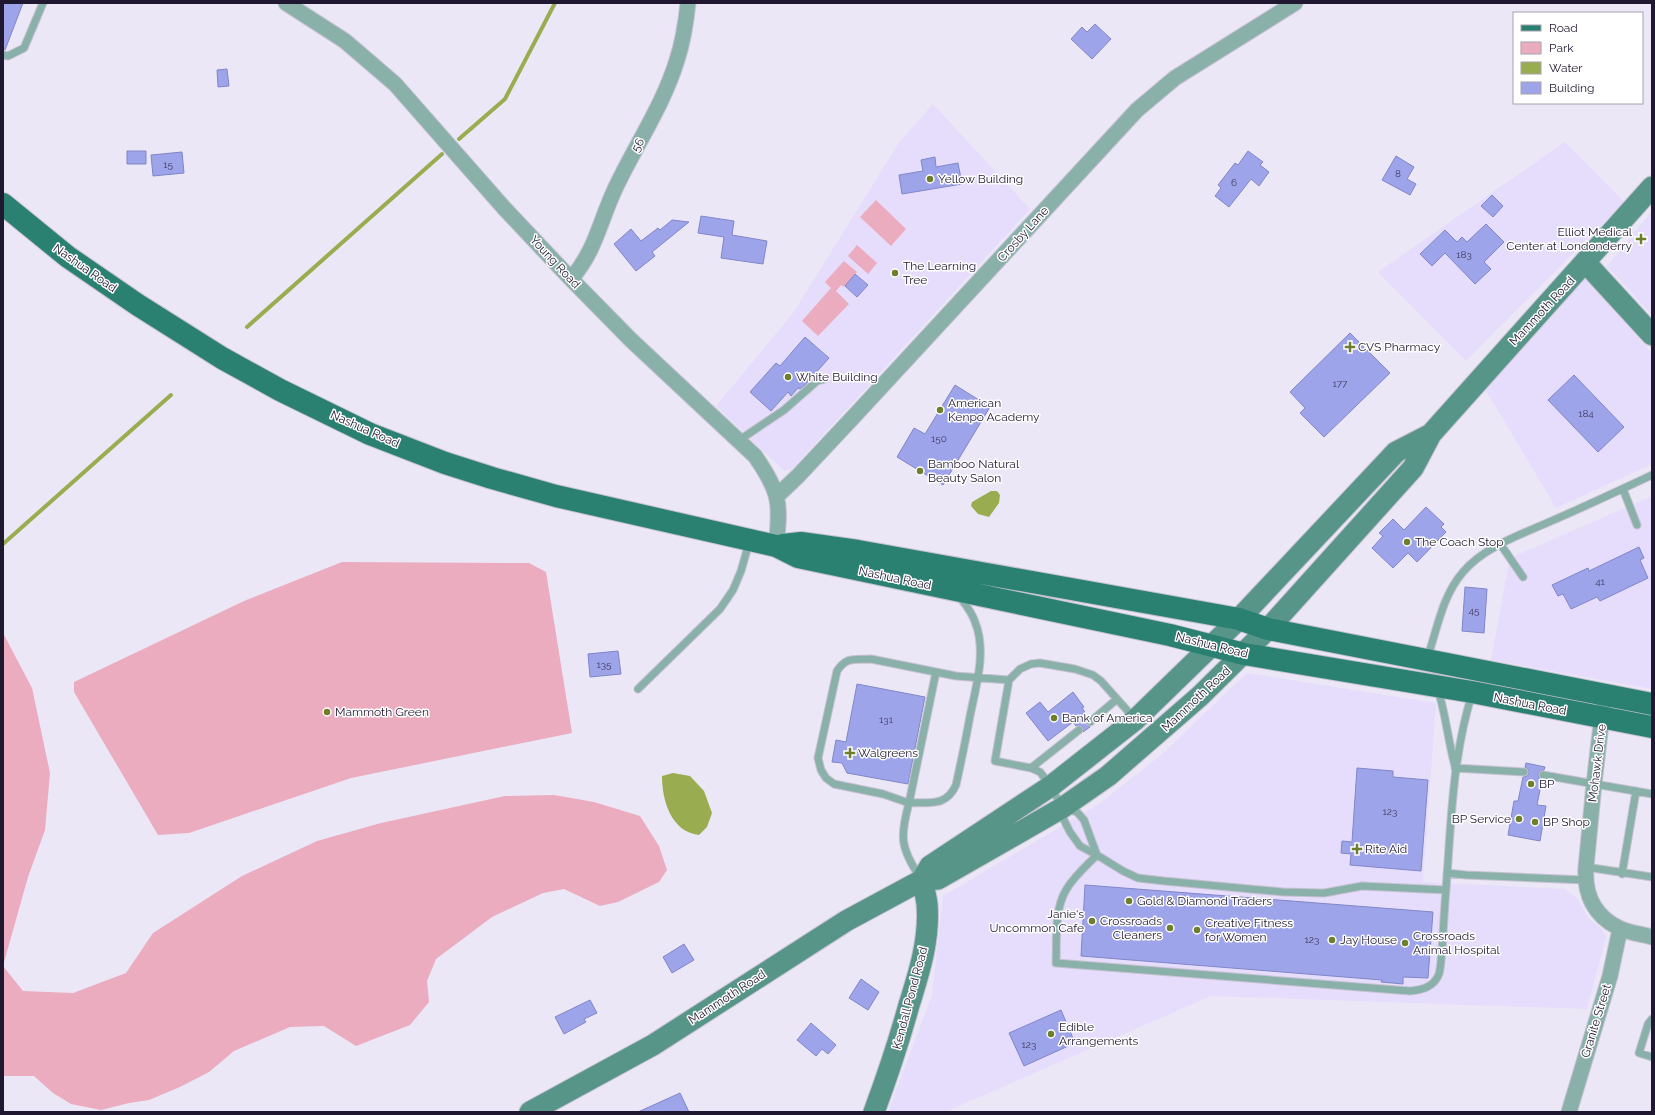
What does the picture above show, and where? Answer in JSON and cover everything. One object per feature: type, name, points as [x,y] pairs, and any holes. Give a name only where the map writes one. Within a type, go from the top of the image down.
[{"type":"main road","name":"Mammoth Road","points":[[530,1112],[653,1045],[846,921],[922,880],[938,879],[1062,808],[1108,776],[1200,696],[1268,629],[1413,468],[1432,434],[1501,355],[1586,263],[1652,187]]},
{"type":"main road","name":"Nashua Road","points":[[3,204],[41,236],[68,256],[138,305],[215,354],[280,390],[370,434],[445,463],[582,503],[776,546],[798,558],[1170,636],[1244,654],[1472,692],[1652,727]]},
{"type":"main road","points":[[1586,263],[1652,335]]},
{"type":"main road","name":"Mammoth Road","points":[[922,880],[930,866],[1051,786],[1135,720],[1239,619],[1396,452],[1432,434]]},
{"type":"main road","name":"Nashua Road","points":[[776,546],[801,543],[858,551],[1239,619],[1268,629],[1652,704]]},
{"type":"main road","name":"Kendall Pond Road","points":[[874,1112],[896,1049],[923,955],[927,926],[927,904],[922,880]]},
{"type":"street","name":"Young Road","points":[[286,3],[345,41],[395,84],[504,208],[571,279],[631,340],[696,399],[755,456],[769,476],[777,496],[778,525],[776,546]]},
{"type":"street","name":"56","points":[[571,279],[591,251],[614,190],[666,90],[678,60],[685,28],[688,3]]},
{"type":"street","name":"Crosby Lane","points":[[777,496],[798,476],[863,407],[1137,110],[1174,78],[1295,3]]},
{"type":"street","name":"Mohawk Drive","points":[[1605,695],[1585,874],[1586,890],[1595,908],[1611,923],[1620,929],[1652,937]]},
{"type":"street","name":"Granite Street","points":[[1569,1112],[1610,976],[1620,929]]},
{"type":"lane","points":[[3,55],[8,56],[24,48],[44,3]]},
{"type":"lane","points":[[738,441],[784,410],[817,381],[825,379]]},
{"type":"lane","points":[[1427,659],[1445,602],[1453,586],[1463,572],[1475,560],[1501,544],[1652,475]]},
{"type":"lane","points":[[1623,489],[1637,525]]},
{"type":"lane","points":[[638,689],[720,609],[733,590],[741,571],[750,540]]},
{"type":"lane","points":[[1501,544],[1524,576]]},
{"type":"lane","points":[[955,592],[970,611],[976,622],[980,650],[978,677],[956,785],[951,795],[944,800],[935,802],[909,803],[883,794],[834,784],[826,778],[821,770],[818,758],[837,671],[843,662],[871,659],[956,676],[978,677],[1009,680]]},
{"type":"lane","points":[[1135,720],[1093,675],[1075,669],[1040,663],[1031,664],[1020,669],[1009,680],[995,761],[1031,768],[1040,772],[1051,786],[1062,808],[1064,820],[1080,846],[1097,854],[1123,871],[1138,878],[1164,882],[1283,892],[1324,893],[1362,886],[1446,890]]},
{"type":"lane","points":[[922,880],[908,860],[903,837],[904,823],[936,672]]},
{"type":"lane","points":[[1437,686],[1442,703],[1455,768]]},
{"type":"lane","points":[[1097,854],[1071,884],[1061,900],[1058,919],[1056,963],[1410,992],[1430,987],[1436,980],[1439,973],[1455,768],[1465,716],[1472,692]]},
{"type":"lane","points":[[1090,722],[1117,699]]},
{"type":"lane","points":[[1031,768],[1079,730]]},
{"type":"lane","points":[[1455,768],[1524,772]]},
{"type":"lane","points":[[1543,775],[1652,794]]},
{"type":"lane","points":[[1622,874],[1636,791]]},
{"type":"lane","points":[[1062,808],[1077,812],[1084,820],[1097,854]]},
{"type":"lane","points":[[1448,873],[1466,875],[1622,874],[1652,877]]},
{"type":"lane","points":[[1652,1019],[1648,1024],[1639,1053],[1652,1057]]},
{"type":"shaded area","name":"The Learning Tree","points":[[933,104],[1030,209],[792,469],[784,471],[716,406],[794,312],[898,144]]},
{"type":"shaded area","points":[[1565,142],[1624,202],[1466,361],[1378,272]]},
{"type":"shaded area","name":"Elliot Medical Center at Londonderry","points":[[1652,211],[1652,315],[1607,266]]},
{"type":"shaded area","points":[[1585,279],[1652,353],[1652,464],[1556,508],[1484,387]]},
{"type":"shaded area","points":[[1652,496],[1652,689],[1491,660],[1510,558]]},
{"type":"shaded area","points":[[1247,673],[1436,703],[1423,882],[1564,889],[1577,898],[1589,919],[1601,928],[1606,937],[1587,1009],[1211,996],[945,1112],[888,1112],[932,995],[943,896],[1099,804],[1161,755]]},
{"type":"green space","points":[[876,200],[906,229],[891,246],[860,217]]},
{"type":"green space","points":[[857,245],[877,263],[868,274],[848,256]]},
{"type":"green space","points":[[844,261],[857,272],[844,287],[841,285],[836,291],[849,304],[818,336],[802,321],[831,288],[825,282]]},
{"type":"green space","name":"Mammoth Green","points":[[342,562],[529,563],[546,572],[572,733],[351,778],[189,833],[158,835],[74,692],[74,682],[244,601]]},
{"type":"green space","points":[[3,633],[32,688],[50,773],[45,830],[28,877],[3,966]]},
{"type":"green space","points":[[554,795],[594,802],[640,816],[659,846],[667,870],[659,882],[618,902],[600,906],[564,889],[543,893],[492,917],[436,959],[427,981],[429,1002],[410,1025],[356,1046],[324,1026],[290,1027],[234,1051],[209,1072],[180,1087],[149,1100],[101,1110],[71,1104],[53,1093],[34,1076],[3,1076],[3,966],[23,991],[73,993],[126,973],[153,933],[242,876],[317,841],[381,823],[505,796]]},
{"type":"water","points":[[991,491],[997,491],[1000,495],[999,503],[989,517],[978,514],[971,506],[972,502]]},
{"type":"water","points":[[673,773],[690,776],[704,791],[712,813],[707,827],[699,835],[689,833],[681,828],[670,813],[666,804],[662,785],[662,776]]},
{"type":"building","points":[[3,3],[23,3],[5,50],[3,50]]},
{"type":"building","points":[[1095,24],[1111,39],[1092,59],[1071,39],[1082,27],[1087,32]]},
{"type":"building","points":[[227,69],[229,86],[218,87],[217,70]]},
{"type":"building","points":[[127,151],[146,151],[146,164],[127,164]]},
{"type":"building","points":[[1248,151],[1263,162],[1260,165],[1269,172],[1259,186],[1251,179],[1229,207],[1215,196],[1221,188],[1218,185],[1235,163],[1238,165]]},
{"type":"building","points":[[182,152],[184,173],[153,176],[151,155]]},
{"type":"building","points":[[1396,156],[1414,167],[1407,179],[1416,184],[1410,195],[1382,180]]},
{"type":"building","name":"Yellow Building","points":[[935,157],[936,167],[958,163],[962,184],[902,194],[899,175],[923,171],[921,160]]},
{"type":"building","points":[[1492,195],[1503,206],[1493,217],[1481,206]]},
{"type":"building","points":[[701,216],[734,221],[732,235],[767,241],[763,264],[721,258],[724,237],[698,233]]},
{"type":"building","points":[[672,220],[689,222],[652,252],[655,256],[636,271],[614,244],[631,229],[641,241],[658,228],[660,230]]},
{"type":"building","points":[[1486,224],[1504,242],[1484,262],[1491,269],[1475,284],[1445,253],[1432,266],[1420,254],[1445,230],[1457,242],[1462,237],[1467,242]]},
{"type":"building","points":[[855,274],[868,285],[857,297],[845,286]]},
{"type":"building","name":"CVS Pharmacy","points":[[1350,333],[1390,373],[1324,437],[1300,413],[1305,408],[1290,392]]},
{"type":"building","name":"White Building","points":[[805,337],[829,358],[804,386],[800,389],[798,388],[791,396],[788,392],[771,411],[750,392],[776,363],[780,366]]},
{"type":"building","points":[[1574,375],[1624,427],[1598,452],[1548,400]]},
{"type":"building","points":[[955,385],[990,407],[943,485],[897,457],[914,428],[925,434]]},
{"type":"building","name":"The Coach Stop","points":[[1426,507],[1444,524],[1441,527],[1446,532],[1417,562],[1408,553],[1393,568],[1372,548],[1383,536],[1379,533],[1393,519],[1404,530]]},
{"type":"building","points":[[1639,547],[1644,558],[1640,560],[1648,578],[1600,601],[1597,597],[1571,609],[1563,594],[1558,596],[1552,585],[1588,568],[1589,571]]},
{"type":"building","points":[[1465,587],[1487,589],[1484,633],[1462,631]]},
{"type":"building","points":[[618,651],[621,674],[590,677],[588,654]]},
{"type":"building","name":"Walgreens","points":[[857,684],[925,697],[908,784],[847,773],[842,763],[832,762],[836,740],[846,742]]},
{"type":"building","name":"Bank of America","points":[[1073,692],[1084,707],[1082,708],[1085,712],[1083,714],[1087,718],[1085,723],[1090,727],[1083,732],[1083,727],[1079,725],[1076,726],[1073,722],[1048,741],[1026,713],[1040,702],[1048,712]]},
{"type":"building","points":[[1526,763],[1545,767],[1544,770],[1539,772],[1538,775],[1542,780],[1537,805],[1546,806],[1540,841],[1508,835],[1514,801],[1518,801],[1523,777],[1527,776],[1529,773],[1528,769],[1525,767]]},
{"type":"building","name":"Rite Aid","points":[[1357,768],[1393,771],[1393,777],[1428,780],[1421,871],[1350,865],[1351,854],[1341,853],[1342,841],[1352,842]]},
{"type":"building","points":[[1085,885],[1433,912],[1428,978],[1403,977],[1403,984],[1381,982],[1382,980],[1081,956]]},
{"type":"building","points":[[684,944],[694,960],[672,973],[663,957]]},
{"type":"building","points":[[861,979],[879,992],[868,1010],[849,998]]},
{"type":"building","points":[[590,1000],[597,1013],[584,1019],[586,1022],[564,1034],[555,1017]]},
{"type":"building","points":[[1061,1010],[1075,1043],[1024,1066],[1009,1033]]},
{"type":"building","points":[[811,1023],[836,1045],[828,1054],[822,1049],[816,1056],[797,1040]]},
{"type":"building","points":[[680,1093],[689,1112],[638,1112]]},
{"type":"waterway","points":[[459,139],[505,99],[555,3]]},
{"type":"waterway","points":[[247,327],[442,154]]},
{"type":"waterway","points":[[3,544],[171,395]]},
{"type":"place","name":"Yellow Building","points":[[930,179]]},
{"type":"place","name":"Elliot Medical Center at Londonderry","points":[[1641,239]]},
{"type":"place","name":"The Learning Tree","points":[[895,273]]},
{"type":"place","name":"CVS Pharmacy","points":[[1350,347]]},
{"type":"place","name":"White Building","points":[[788,377]]},
{"type":"place","name":"American Kenpo Academy","points":[[940,410]]},
{"type":"place","name":"Bamboo Natural Beauty Salon","points":[[920,471]]},
{"type":"place","name":"The Coach Stop","points":[[1407,542]]},
{"type":"place","name":"Mammoth Green","points":[[327,712]]},
{"type":"place","name":"Bank of America","points":[[1054,718]]},
{"type":"place","name":"Walgreens","points":[[850,753]]},
{"type":"place","name":"BP","points":[[1531,784]]},
{"type":"place","name":"BP Service","points":[[1519,819]]},
{"type":"place","name":"BP Shop","points":[[1535,822]]},
{"type":"place","name":"Rite Aid","points":[[1357,849]]},
{"type":"place","name":"Gold & Diamond Traders","points":[[1129,901]]},
{"type":"place","name":"Janie's Uncommon Cafe","points":[[1092,921]]},
{"type":"place","name":"Crossroads Cleaners","points":[[1170,928]]},
{"type":"place","name":"Creative Fitness for Women","points":[[1197,930]]},
{"type":"place","name":"Jay House","points":[[1332,940]]},
{"type":"place","name":"Crossroads Animal Hospital","points":[[1405,943]]},
{"type":"place","name":"Edible Arrangements","points":[[1051,1034]]}]
